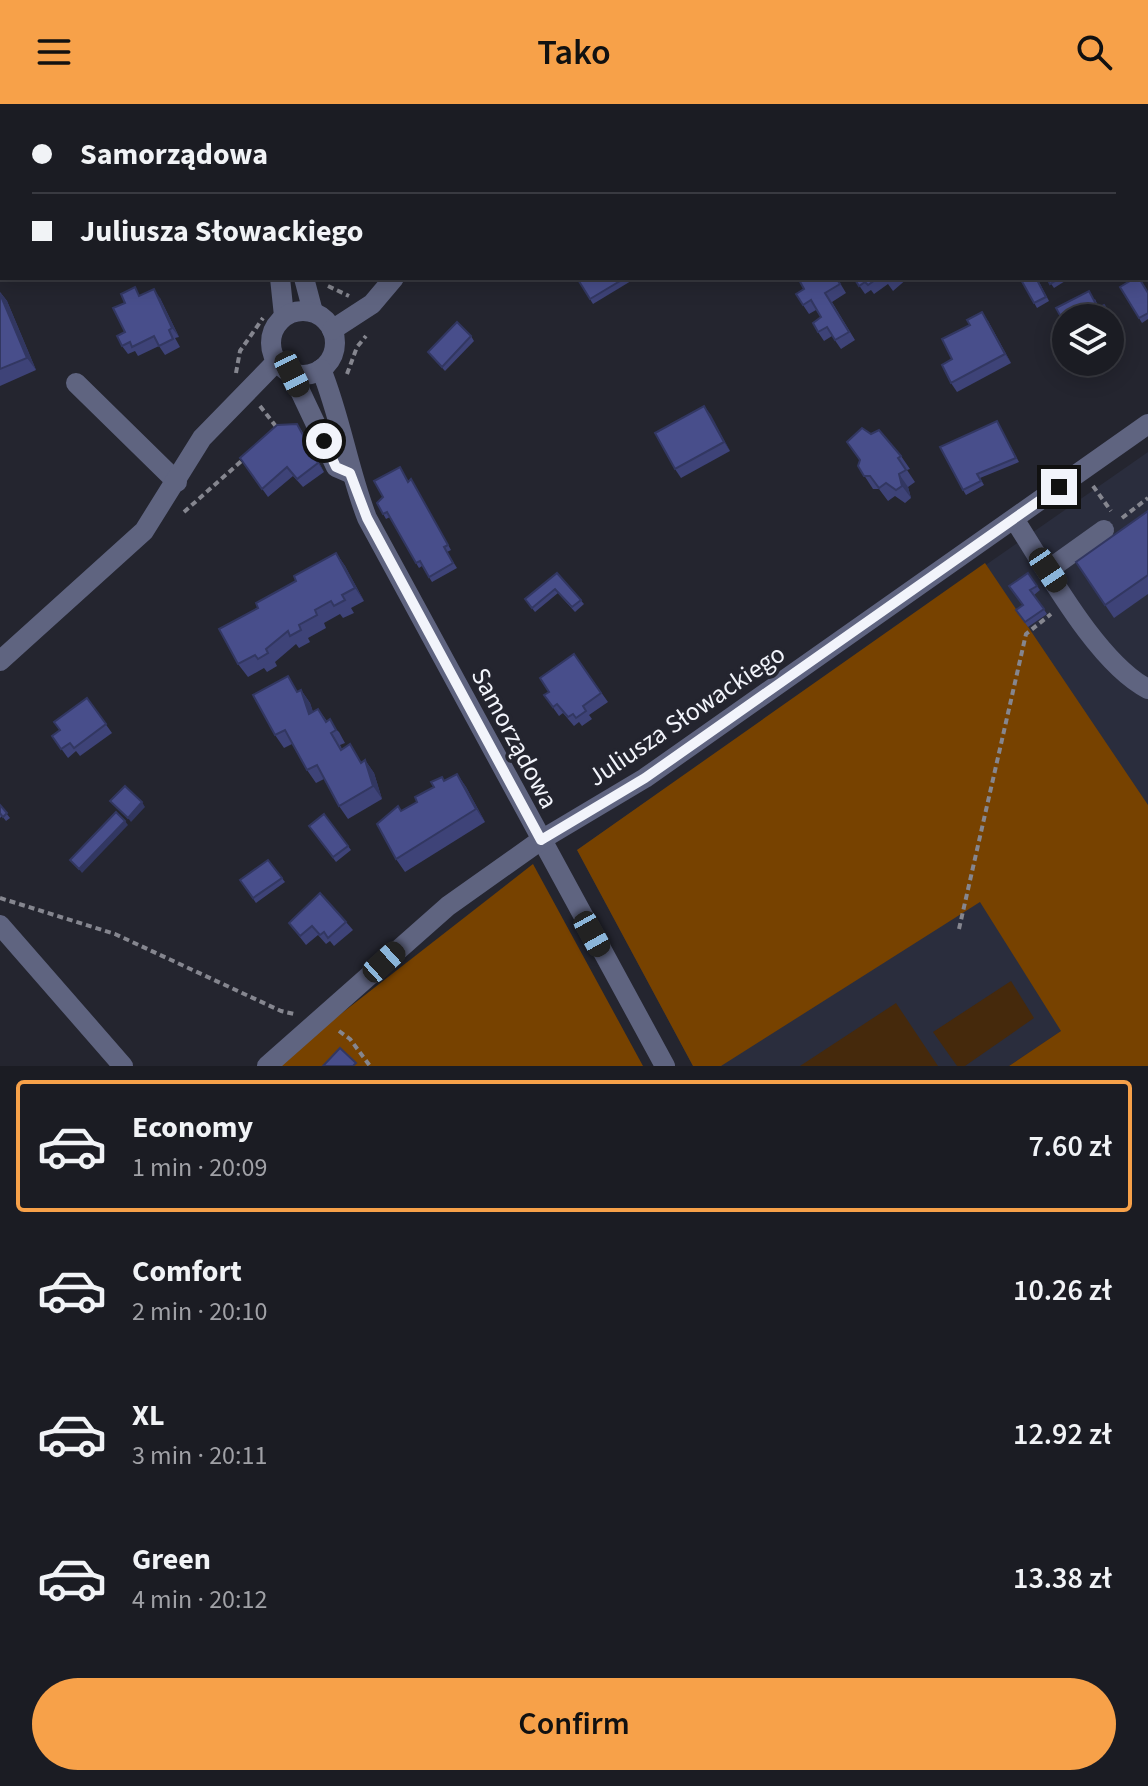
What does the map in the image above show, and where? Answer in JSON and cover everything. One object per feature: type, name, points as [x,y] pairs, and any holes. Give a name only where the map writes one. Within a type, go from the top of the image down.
[{"type":"street","points":[[275,314],[313,312],[332,330],[333,353],[321,369],[312,374],[284,368],[270,343],[280,280]]},
{"type":"street","points":[[332,330],[372,304],[392,280]]},
{"type":"street","points":[[313,281],[313,312]]},
{"type":"street","points":[[0,661],[133,543],[154,518],[202,438],[284,368]]},
{"type":"street","name":"Samorządowa","points":[[284,368],[336,467],[350,473]]},
{"type":"street","name":"Samorządowa","points":[[321,369],[350,455],[350,473],[367,518],[665,1066]]},
{"type":"street","points":[[76,383],[177,482]]},
{"type":"street","name":"Juliusza Słowackiego","points":[[267,1066],[448,906],[541,840],[645,778],[1148,424]]},
{"type":"street","points":[[1014,519],[1097,644],[1131,680],[1148,689]]},
{"type":"street","points":[[1048,570],[1104,530]]},
{"type":"street","points":[[0,925],[123,1066]]},
{"type":"path","points":[[313,281],[352,300]]},
{"type":"path","points":[[239,379],[236,373],[240,351],[275,314]]},
{"type":"path","points":[[343,385],[357,347],[374,325]]},
{"type":"path","points":[[255,401],[278,429]]},
{"type":"path","points":[[1082,471],[1118,521],[1148,498]]},
{"type":"path","points":[[959,929],[1026,634],[1069,600]]},
{"type":"path","points":[[0,898],[115,934],[281,1011],[321,1018],[350,1039],[370,1066]]},
{"type":"shaded area","points":[[1148,452],[1148,973],[1009,1066],[693,1066],[577,850]]},
{"type":"shaded area","points":[[985,563],[1148,805],[1148,1066],[1009,1066],[1061,1031],[980,902],[721,1066],[693,1066],[577,850]]},
{"type":"shaded area","points":[[533,864],[643,1066],[274,1066]]},
{"type":"shaded area","points":[[1011,981],[1034,1018],[965,1066],[957,1066],[933,1032]]},
{"type":"shaded area","points":[[896,1003],[938,1066],[800,1066]]},
{"type":"building","points":[[578,280],[622,280],[590,299]]},
{"type":"building","points":[[799,280],[837,280],[840,284],[825,293],[849,332],[835,340],[827,327],[818,332],[813,323],[821,317],[811,300],[803,305],[796,294],[804,289]]},
{"type":"building","points":[[855,280],[875,280],[868,285],[865,282],[859,286]]},
{"type":"building","points":[[1021,280],[1037,280],[1046,297],[1034,303]]},
{"type":"building","points":[[1132,280],[1140,280],[1148,293],[1148,313],[1139,318],[1120,287]]},
{"type":"building","points":[[135,287],[139,296],[154,289],[172,328],[169,330],[173,339],[159,346],[154,336],[132,347],[130,342],[122,346],[117,336],[125,332],[113,308],[125,303],[121,294]]},
{"type":"building","points":[[1089,291],[1096,304],[1064,304]]},
{"type":"building","points":[[0,294],[27,358],[0,369]]},
{"type":"building","points":[[982,312],[1005,354],[951,383],[942,365],[952,359],[942,339],[970,325],[967,320]]},
{"type":"building","points":[[457,322],[471,336],[442,367],[428,352]]},
{"type":"building","points":[[704,406],[724,442],[675,469],[655,433]]},
{"type":"building","points":[[997,421],[1016,458],[977,474],[981,481],[963,490],[940,447]]},
{"type":"building","points":[[297,424],[318,463],[297,479],[287,467],[262,489],[240,458],[277,425]]},
{"type":"building","points":[[862,428],[871,434],[879,430],[901,456],[898,458],[906,470],[899,474],[902,486],[896,490],[886,483],[879,488],[870,476],[864,476],[858,466],[860,460],[847,442]]},
{"type":"building","points":[[400,467],[408,482],[411,479],[448,545],[444,547],[453,563],[429,577],[420,561],[416,563],[387,512],[383,514],[377,503],[383,497],[374,481]]},
{"type":"building","points":[[1148,511],[1148,575],[1105,605],[1076,562]]},
{"type":"building","points":[[336,553],[355,588],[342,595],[345,600],[334,606],[331,601],[315,610],[317,615],[299,625],[301,630],[290,636],[288,631],[266,649],[268,653],[258,659],[255,655],[238,664],[219,629],[258,608],[256,603],[296,581],[294,576]]},
{"type":"building","points":[[557,573],[581,600],[572,607],[555,589],[532,608],[525,599]]},
{"type":"building","points":[[1028,573],[1037,586],[1030,590],[1044,609],[1025,622],[1016,610],[1023,605],[1009,586]]},
{"type":"building","points":[[574,654],[601,693],[583,706],[586,711],[576,718],[573,714],[568,717],[557,704],[553,707],[544,695],[549,692],[540,678]]},
{"type":"building","points":[[288,676],[297,692],[301,690],[309,714],[318,709],[326,722],[330,719],[336,730],[331,733],[341,750],[350,744],[361,763],[365,760],[373,786],[339,806],[317,765],[307,770],[285,730],[275,735],[253,695]]},
{"type":"building","points":[[87,698],[106,724],[74,748],[70,743],[61,749],[52,736],[60,730],[54,722]]},
{"type":"building","points":[[457,774],[476,809],[396,859],[377,824],[398,806],[401,811],[417,802],[415,797],[434,787],[431,782],[442,777],[444,781]]},
{"type":"building","points":[[125,786],[142,802],[128,818],[110,801]]},
{"type":"building","points":[[0,805],[7,813],[3,817],[0,813]]},
{"type":"building","points":[[116,812],[125,821],[79,869],[70,860]]},
{"type":"building","points":[[324,814],[348,846],[333,857],[309,826]]},
{"type":"building","points":[[268,860],[282,878],[253,898],[240,880]]},
{"type":"building","points":[[320,893],[346,922],[328,938],[312,926],[300,936],[289,923]]},
{"type":"building","points":[[340,1048],[356,1063],[353,1066],[323,1066]]},
{"type":"route","points":[[324,441],[336,467],[350,473],[367,518],[541,840],[645,778],[1059,487]]}]
